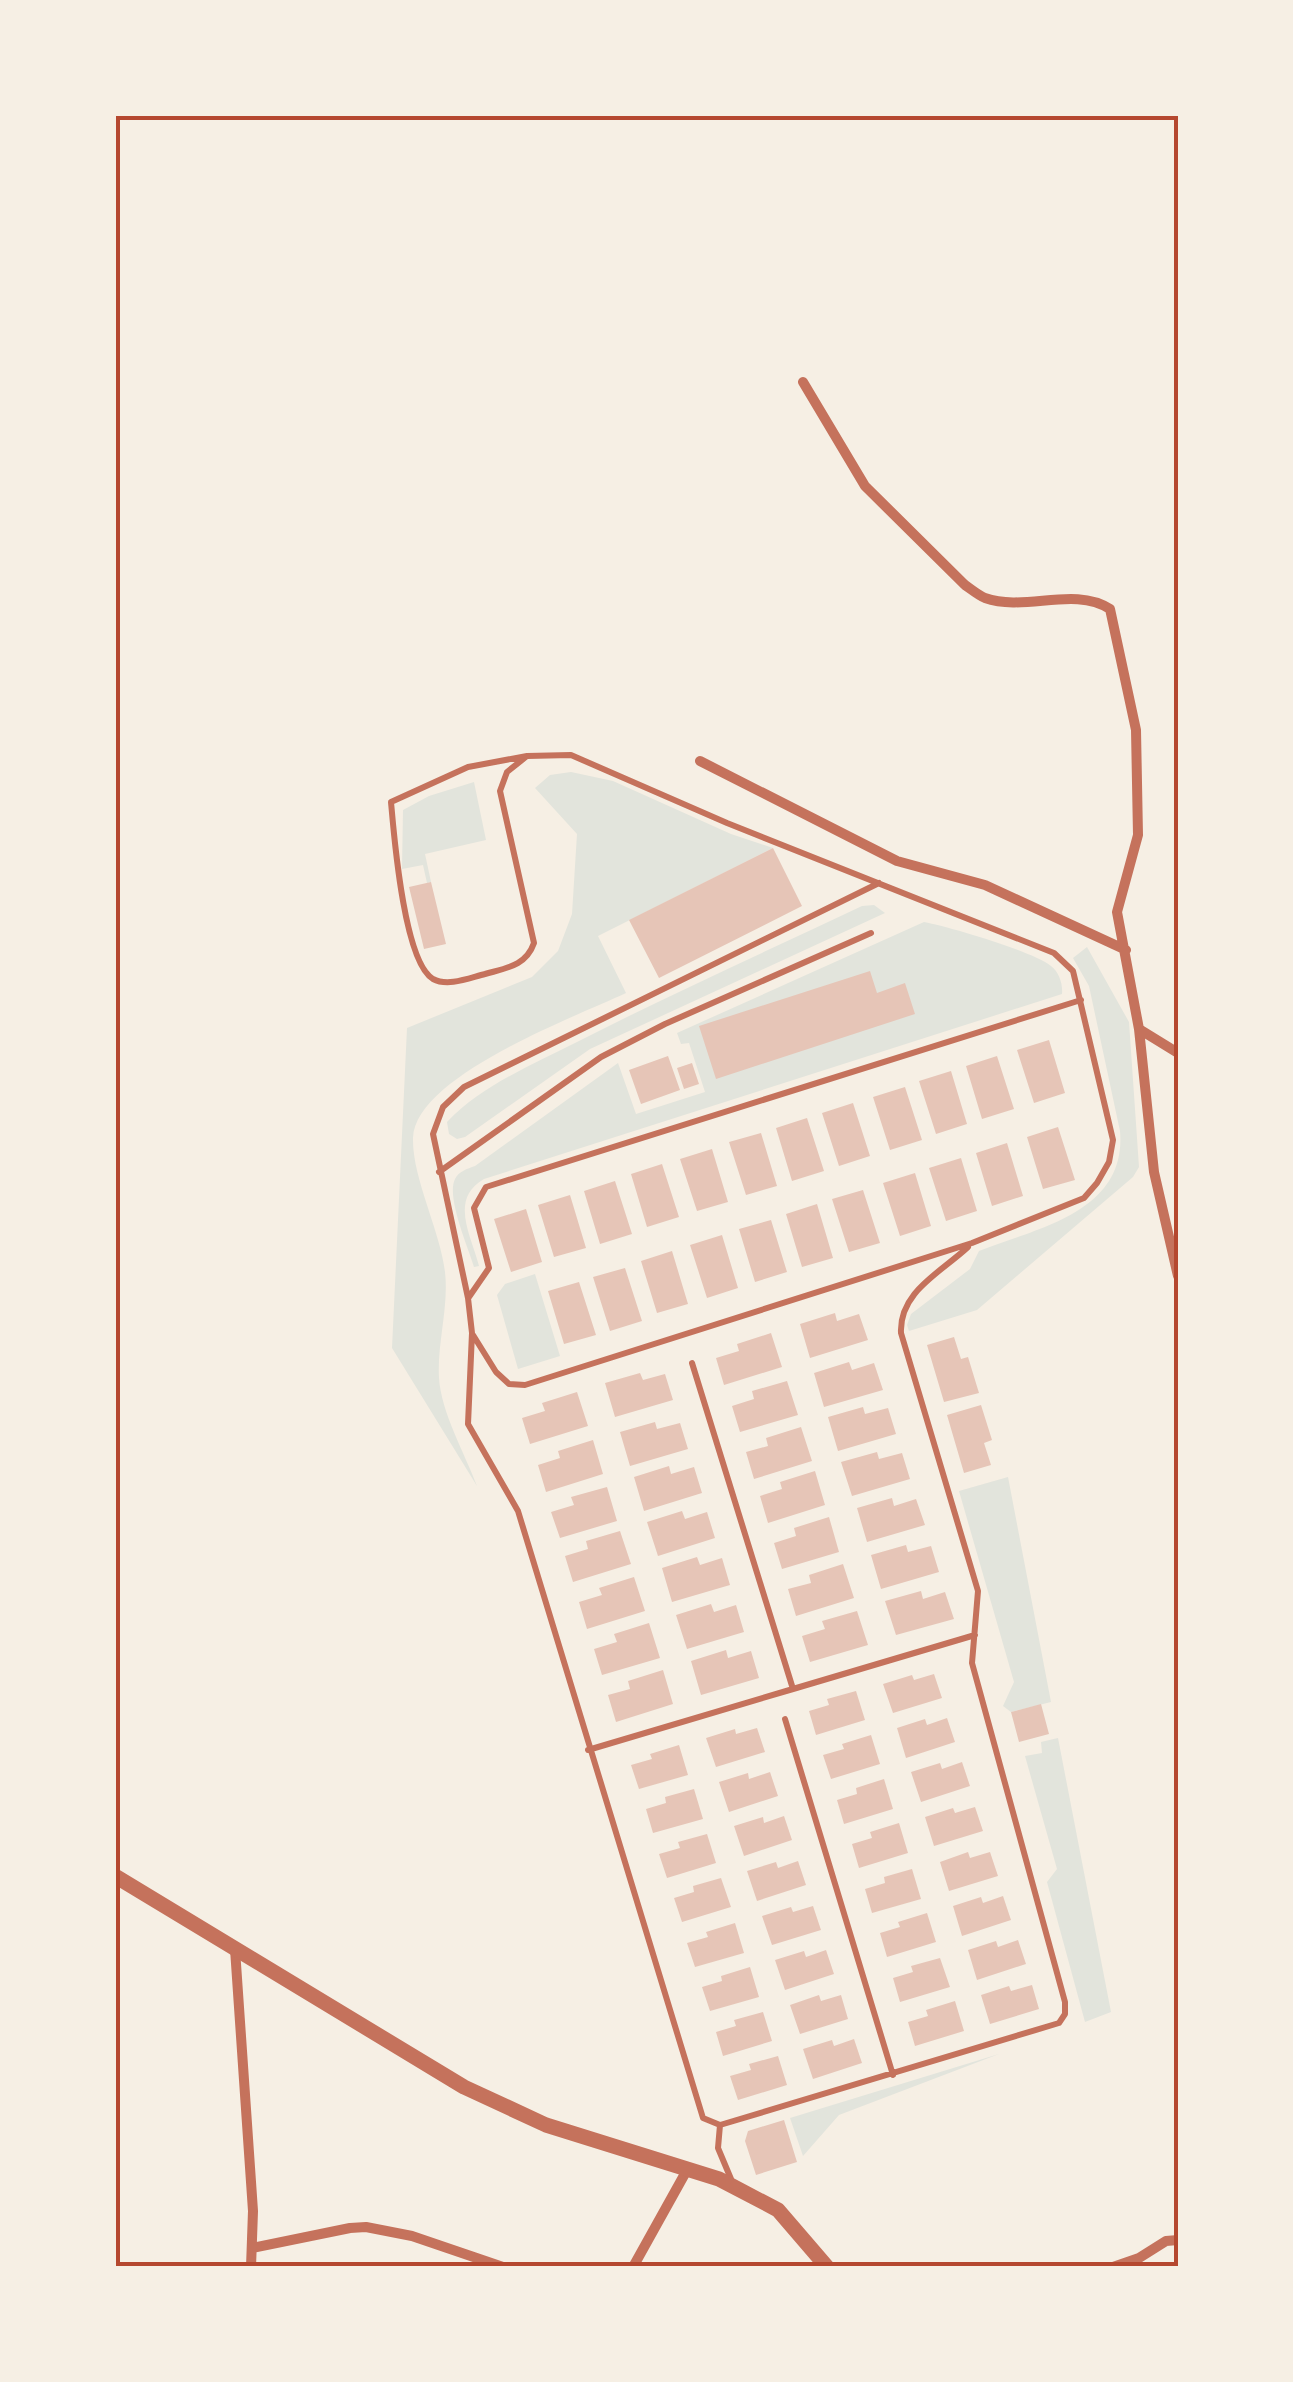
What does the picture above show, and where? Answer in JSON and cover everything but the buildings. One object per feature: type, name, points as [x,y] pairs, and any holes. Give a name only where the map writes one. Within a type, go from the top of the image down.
[{"type":"street","points":[[803,382],[865,486],[965,585],[983,598],[1008,602],[1086,600],[1110,609],[1136,730],[1138,835],[1117,912],[1139,1029],[1154,1172],[1178,1276]]},
{"type":"street","points":[[700,761],[897,861],[984,885],[1126,950]]},
{"type":"street","points":[[1139,1029],[1178,1053]]},
{"type":"street","points":[[115,1876],[464,2087],[546,2126],[733,2186],[778,2210],[827,2267]]},
{"type":"street","points":[[235,1949],[249,2124],[251,2267]]},
{"type":"street","points":[[633,2267],[687,2170]]},
{"type":"street","points":[[252,2248],[366,2228],[412,2236],[503,2267]]},
{"type":"street","points":[[1113,2267],[1139,2258],[1166,2241],[1178,2240]]},
{"type":"lane","points":[[472,1333],[496,1372],[509,1384],[525,1385],[972,1243],[1084,1198],[1108,1162],[1113,1140],[1073,971],[1054,952],[727,823],[571,755],[528,756],[468,767],[391,802],[398,880],[419,966],[434,980],[454,982],[518,964],[530,956],[534,943],[500,790],[508,772],[528,756]]},
{"type":"lane","points":[[879,883],[464,1087],[443,1107],[433,1134],[468,1298],[472,1333],[468,1424],[518,1512],[703,2118],[720,2126],[1059,2023],[1065,2014],[1065,2002],[972,1663],[978,1591],[901,1333],[900,1314],[911,1295],[972,1243]]},
{"type":"lane","points":[[439,1172],[601,1057],[666,1024],[871,934]]},
{"type":"lane","points":[[468,1298],[489,1268],[474,1208],[486,1187],[1080,1000]]},
{"type":"lane","points":[[692,1363],[793,1689]]},
{"type":"lane","points":[[588,1750],[975,1635]]},
{"type":"lane","points":[[786,1720],[893,2076]]},
{"type":"lane","points":[[720,2126],[718,2148],[733,2186]]},
{"type":"shaded area","points":[[571,772],[613,781],[731,834],[773,848],[598,936],[626,993],[501,1051],[440,1093],[421,1115],[413,1138],[414,1154],[445,1272],[439,1378],[449,1419],[477,1486],[392,1348],[407,1028],[532,977],[558,951],[572,914],[577,834],[535,788],[550,775]]},
{"type":"shaded area","points":[[474,782],[486,840],[425,854],[431,882],[427,883],[423,865],[402,869],[403,810],[429,796]]},
{"type":"shaded area","points":[[874,905],[885,913],[590,1049],[465,1137],[457,1139],[449,1134],[447,1122],[508,1077],[719,973],[862,906]]},
{"type":"shaded area","points":[[924,922],[990,940],[1041,960],[1056,972],[1062,994],[484,1179],[473,1187],[465,1207],[479,1266],[474,1267],[453,1198],[455,1179],[461,1172],[475,1166],[618,1063],[636,1114],[705,1092],[689,1043],[681,1044],[677,1033]]},
{"type":"shaded area","points":[[1087,947],[1129,1022],[1139,1167],[1133,1177],[977,1310],[909,1331],[911,1314],[970,1269],[979,1251],[1074,1213],[1109,1181],[1118,1158],[1120,1131],[1089,986],[1073,958]]},
{"type":"shaded area","points":[[535,1274],[560,1356],[518,1369],[497,1295],[505,1284]]},
{"type":"shaded area","points":[[1008,1477],[1051,1702],[1011,1712],[1003,1706],[1014,1682],[959,1491]]},
{"type":"shaded area","points":[[1058,1738],[1111,2012],[1085,2022],[1047,1882],[1057,1869],[1025,1756],[1042,1753],[1041,1742]]},
{"type":"shaded area","points":[[999,2054],[839,2115],[803,2156],[790,2118]]}]
